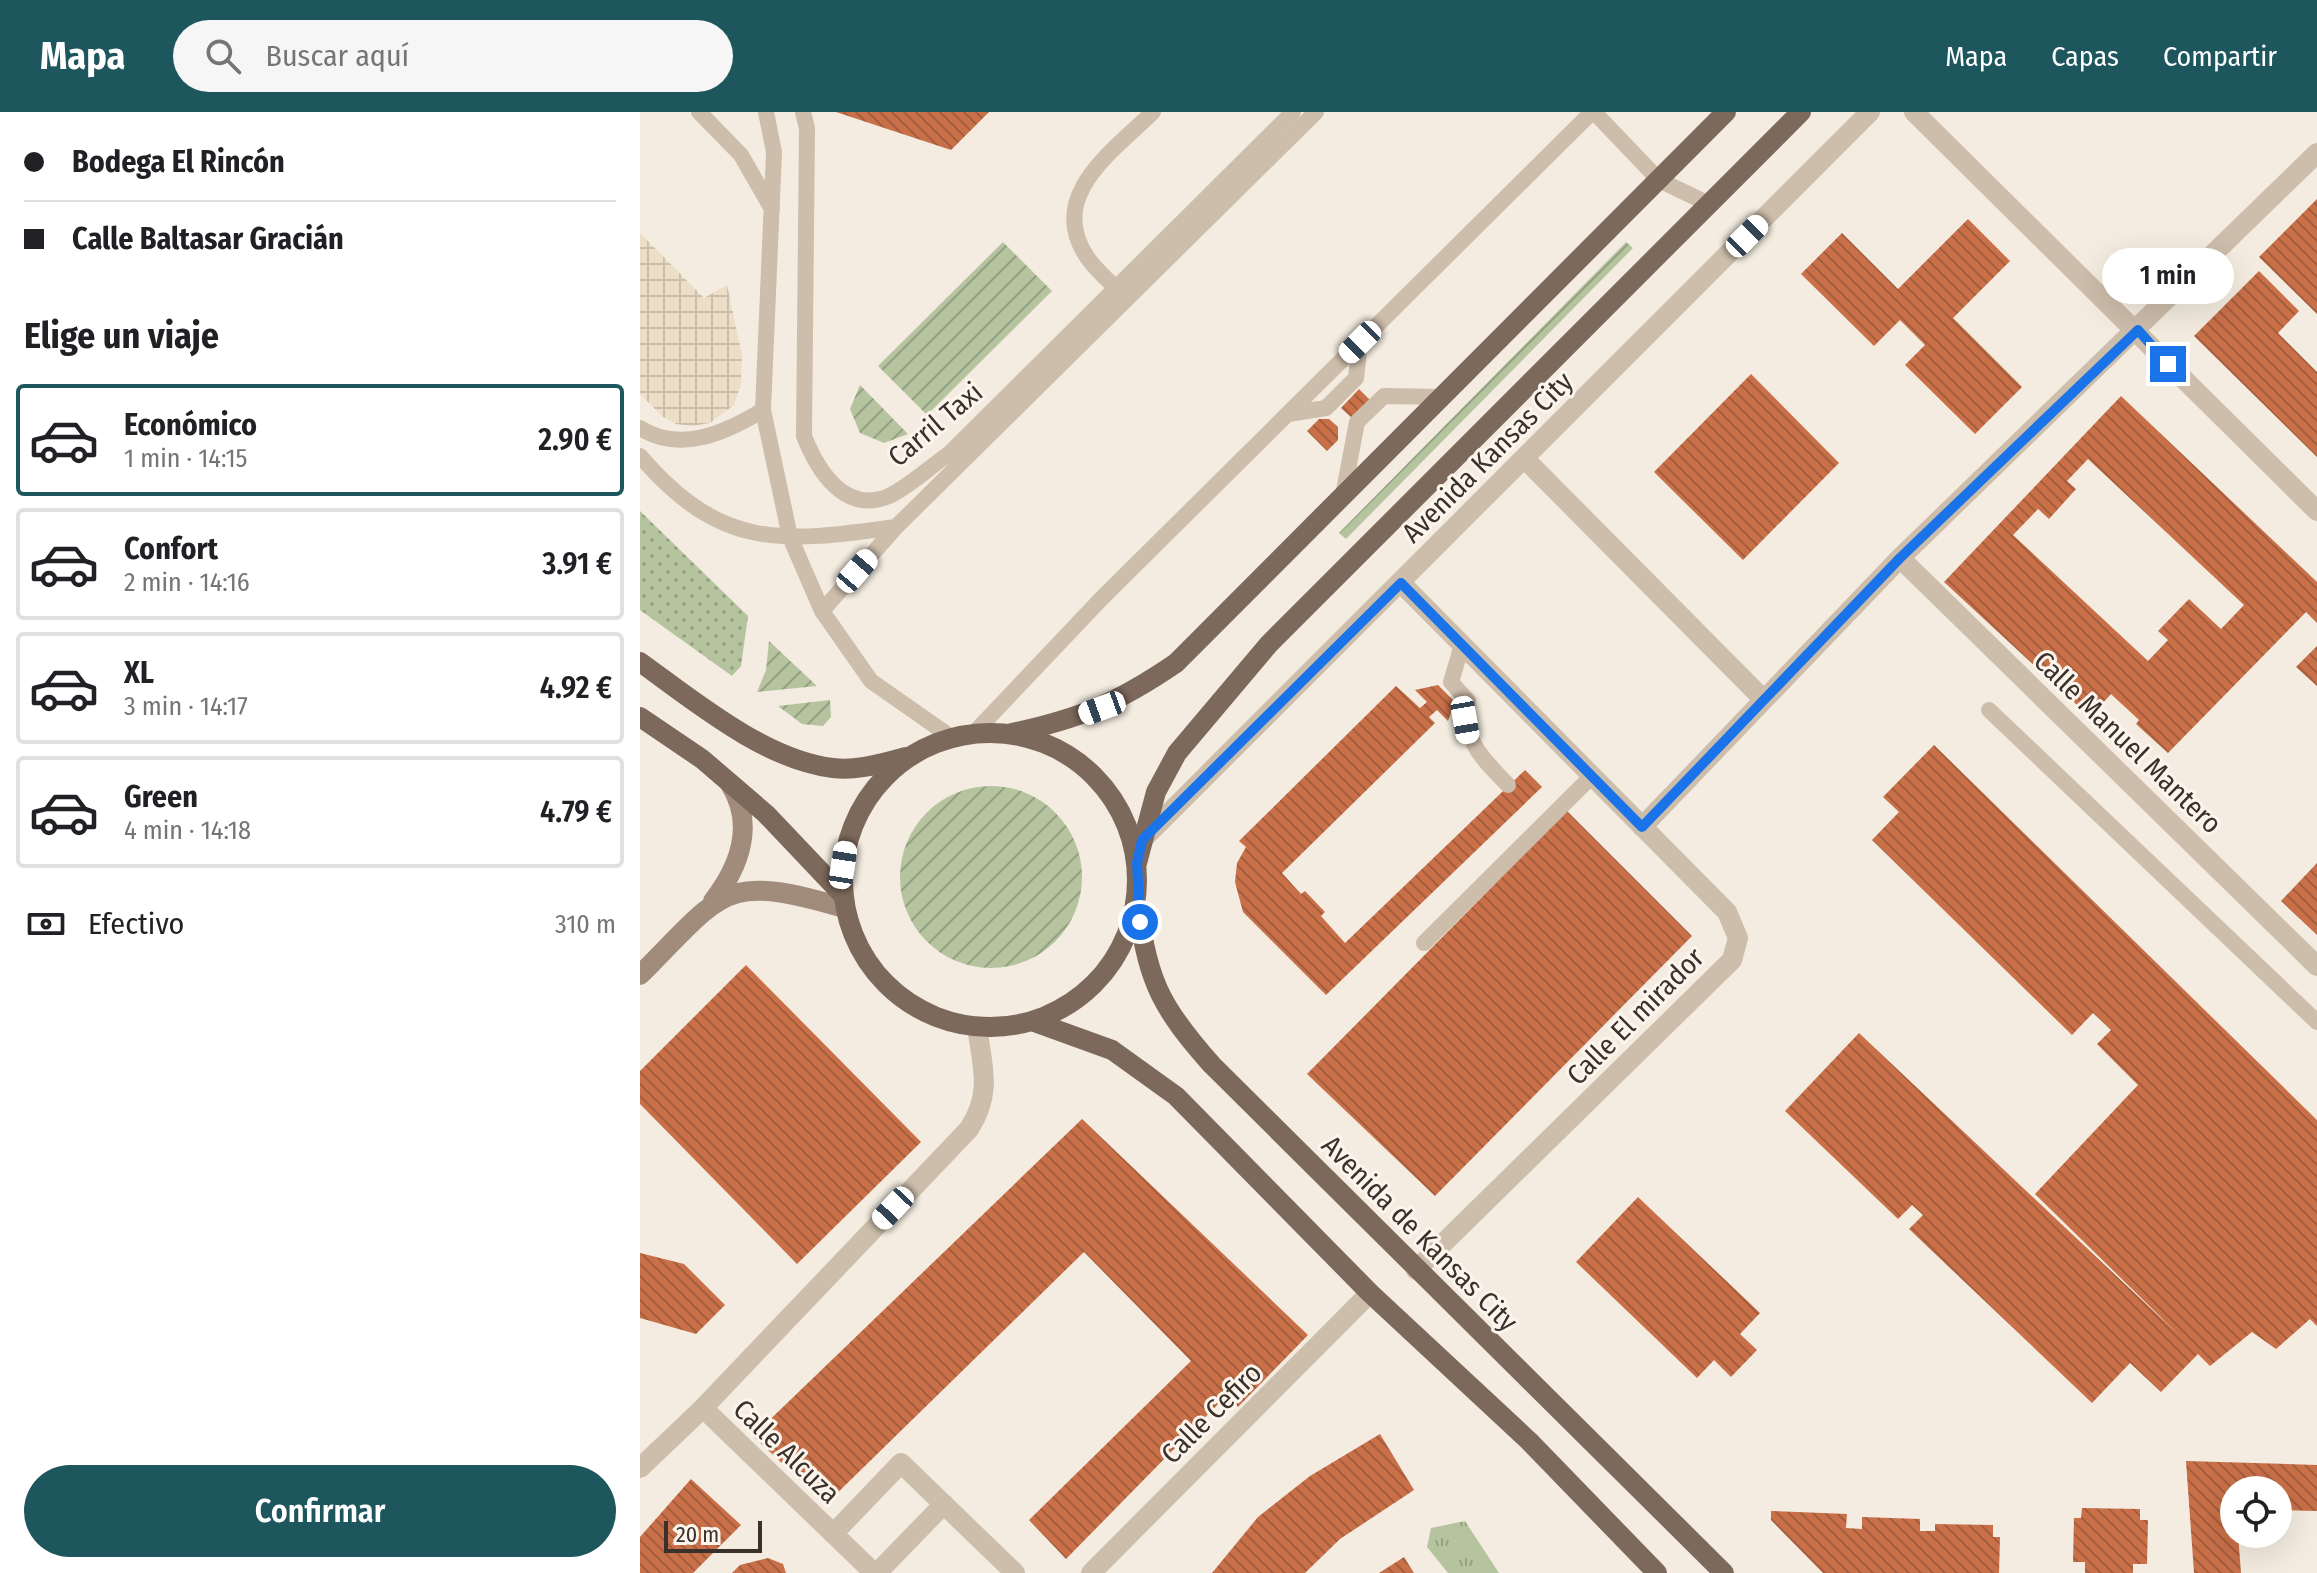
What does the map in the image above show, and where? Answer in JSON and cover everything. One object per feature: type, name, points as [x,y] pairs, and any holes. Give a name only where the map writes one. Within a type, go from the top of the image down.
[{"type":"main road","points":[[640,662],[716,716],[791,756],[835,768],[868,767],[911,755],[951,737],[1008,734],[1065,722],[1102,708],[1176,663],[1726,112]]},
{"type":"main road","name":"Avenida Kansas City","points":[[1137,863],[1156,792],[1177,753],[1269,644],[1801,112]]},
{"type":"main road","points":[[640,717],[766,814],[843,901]]},
{"type":"main road","points":[[911,755],[874,788],[846,842],[843,901],[854,938],[869,965],[891,989],[931,1014],[977,1026],[1008,1027],[1032,1021],[1071,1003],[1105,973],[1122,948],[1137,897],[1137,863],[1120,807],[1103,784],[1082,764],[1044,744],[1008,734]]},
{"type":"main road","points":[[640,975],[711,904],[727,883],[743,835],[744,820],[739,798],[730,784]]},
{"type":"main road","points":[[711,904],[735,892],[766,888],[843,901]]},
{"type":"main road","name":"Avenida de Kansas City","points":[[1137,897],[1143,948],[1155,989],[1180,1029],[1416,1270],[1724,1573]]},
{"type":"main road","points":[[1032,1021],[1112,1050],[1144,1070],[1176,1096],[1370,1293],[1529,1441],[1657,1573]]},
{"type":"street","name":"Avenida Kansas City","points":[[1142,840],[1870,112]]},
{"type":"street","points":[[1914,112],[2138,330],[2317,511]]},
{"type":"street","points":[[1642,827],[1900,558],[2317,153]]},
{"type":"street","points":[[1525,459],[1763,699]]},
{"type":"street","name":"Calle Manuel Mantero","points":[[1900,558],[2317,966]]},
{"type":"street","name":"Calle El mirador","points":[[1401,583],[1727,912],[1738,938],[1732,960],[1416,1270]]},
{"type":"street","points":[[640,1468],[703,1408],[969,1129],[981,1109],[986,1084],[977,1026]]},
{"type":"street","name":"Calle Cefiro","points":[[1091,1573],[1370,1293]]},
{"type":"street","name":"Calle Alcuza","points":[[703,1408],[876,1573],[944,1504]]},
{"type":"street","name":"Calle Alcuza","points":[[833,1534],[901,1463],[1015,1573]]},
{"type":"lane","points":[[699,112],[741,155],[773,211]]},
{"type":"lane","points":[[766,112],[774,152],[763,410],[790,537],[822,611],[871,681],[951,737]]},
{"type":"lane","name":"Carril Taxi","points":[[803,112],[807,128],[804,436],[816,468],[836,489],[863,498],[888,497],[950,453],[1122,294],[1293,112]]},
{"type":"lane","points":[[1122,294],[1087,258],[1074,231],[1074,201],[1087,177],[1153,112]]},
{"type":"lane","points":[[822,611],[896,527],[1122,294],[1316,112]]},
{"type":"lane","points":[[973,734],[1101,599],[1593,112],[1659,180],[1709,204]]},
{"type":"lane","points":[[1343,496],[1357,422],[1384,396],[1442,397]]},
{"type":"lane","points":[[640,428],[651,435],[687,440],[728,431],[763,410]]},
{"type":"lane","points":[[640,456],[697,512],[744,532],[790,537],[896,527]]},
{"type":"lane","points":[[1462,645],[1451,682],[1468,701],[1465,720],[1468,738],[1508,785]]},
{"type":"lane","points":[[1989,710],[2317,1022]]},
{"type":"lane","points":[[1424,943],[1592,776]]},
{"type":"green space","points":[[1003,242],[1052,291],[927,415],[878,366]]},
{"type":"green space","points":[[1626,242],[1633,248],[1346,539],[1339,533]]},
{"type":"green space","points":[[860,385],[908,434],[884,443],[860,433],[850,409]]},
{"type":"green space","points":[[640,511],[748,616],[741,666],[732,676],[640,610]]},
{"type":"green space","points":[[769,641],[817,686],[757,692],[766,670]]},
{"type":"green space","points":[[830,700],[831,717],[823,726],[802,724],[778,706]]},
{"type":"green space","points":[[991,786],[1026,793],[1042,801],[1055,813],[1067,826],[1075,842],[1082,877],[1075,912],[1067,928],[1055,941],[1042,953],[1026,961],[991,968],[956,961],[940,953],[927,941],[915,928],[907,912],[900,877],[907,842],[915,826],[927,813],[940,801],[956,793]]},
{"type":"green space","points":[[1465,1521],[1499,1573],[1448,1573],[1427,1547],[1431,1528]]},
{"type":"shaded area","points":[[640,233],[704,298],[727,285],[742,355],[741,384],[734,405],[710,423],[692,426],[676,424],[663,417],[640,394]]},
{"type":"building","points":[[836,112],[989,112],[951,150]]},
{"type":"building","points":[[2317,199],[2317,314],[2259,257]]},
{"type":"building","points":[[1968,219],[2010,261],[1953,318],[2022,387],[1975,434],[1905,365],[1925,345],[1900,320],[1874,346],[1801,274],[1842,233],[1898,289]]},
{"type":"building","points":[[2259,271],[2299,311],[2278,333],[2317,372],[2317,457],[2194,336]]},
{"type":"building","points":[[1751,374],[1839,463],[1743,560],[1654,472]]},
{"type":"building","points":[[1359,389],[1372,402],[1354,420],[1341,408]]},
{"type":"building","points":[[2121,396],[2317,582],[2317,623],[2306,612],[2168,753],[2136,724],[2139,720],[2111,694],[2090,717],[1944,582]],"holes":[[[2088,459],[2244,605],[2221,629],[2189,599],[2158,631],[2168,640],[2148,661],[2013,535],[2038,509],[2049,519],[2076,489],[2067,481]]]},
{"type":"building","points":[[1319,419],[1329,419],[1338,427],[1338,440],[1327,451],[1307,431]]},
{"type":"building","points":[[2317,646],[2317,686],[2296,667]]},
{"type":"building","points":[[1438,685],[1455,702],[1448,721],[1437,710],[1429,717],[1435,723],[1282,873],[1301,894],[1305,891],[1325,912],[1321,916],[1345,943],[1525,770],[1542,787],[1326,995],[1243,912],[1235,882],[1237,863],[1246,847],[1239,841],[1396,686],[1420,708],[1427,702],[1415,690]]},
{"type":"building","points":[[1934,745],[2317,1120],[2317,1326],[2310,1319],[2276,1349],[2252,1332],[2210,1366],[2198,1354],[2161,1392],[2130,1363],[2092,1403],[1909,1229],[1923,1215],[1912,1205],[1898,1219],[1785,1111],[1859,1033],[2180,1336],[2035,1194],[2138,1085],[2097,1044],[2111,1030],[2093,1013],[2072,1035],[1872,840],[1899,812],[1883,797]]},
{"type":"building","points":[[1567,811],[1692,936],[1435,1196],[1307,1074]]},
{"type":"building","points":[[2317,863],[2317,935],[2281,901]]},
{"type":"building","points":[[746,965],[921,1142],[797,1264],[640,1104],[640,1071]]},
{"type":"building","points":[[1082,1119],[1308,1335],[1238,1407],[1229,1393],[1066,1559],[1029,1520],[1191,1361],[1084,1252],[826,1504],[753,1436]]},
{"type":"building","points":[[1638,1197],[1760,1313],[1740,1334],[1757,1350],[1731,1377],[1714,1360],[1697,1378],[1576,1262]]},
{"type":"building","points":[[640,1253],[684,1264],[725,1305],[696,1334],[640,1318]]},
{"type":"building","points":[[1380,1434],[1414,1490],[1340,1539],[1305,1573],[1212,1573],[1258,1517],[1310,1476]]},
{"type":"building","points":[[2186,1461],[2317,1465],[2317,1511],[2292,1510],[2292,1476],[2220,1476],[2220,1548],[2239,1548],[2241,1573],[2194,1573]]},
{"type":"building","points":[[691,1479],[741,1525],[693,1573],[640,1573],[640,1537]]},
{"type":"building","points":[[2082,1508],[2140,1509],[2140,1520],[2148,1520],[2147,1564],[2133,1564],[2133,1573],[2085,1573],[2085,1562],[2073,1562],[2074,1518],[2081,1518]]},
{"type":"building","points":[[1771,1511],[1847,1514],[1846,1528],[1862,1529],[1862,1517],[1920,1519],[1920,1531],[1935,1531],[1935,1524],[1993,1525],[1993,1537],[2000,1537],[1999,1573],[1823,1573],[1771,1520]]},
{"type":"building","points":[[1404,1557],[1414,1573],[1379,1573]]},
{"type":"building","points":[[768,1558],[783,1564],[786,1573],[732,1573],[740,1565]]},
{"type":"route","points":[[1140,922],[1137,863],[1142,840],[1401,583],[1642,827],[1900,558],[2138,330],[2168,364]]}]
